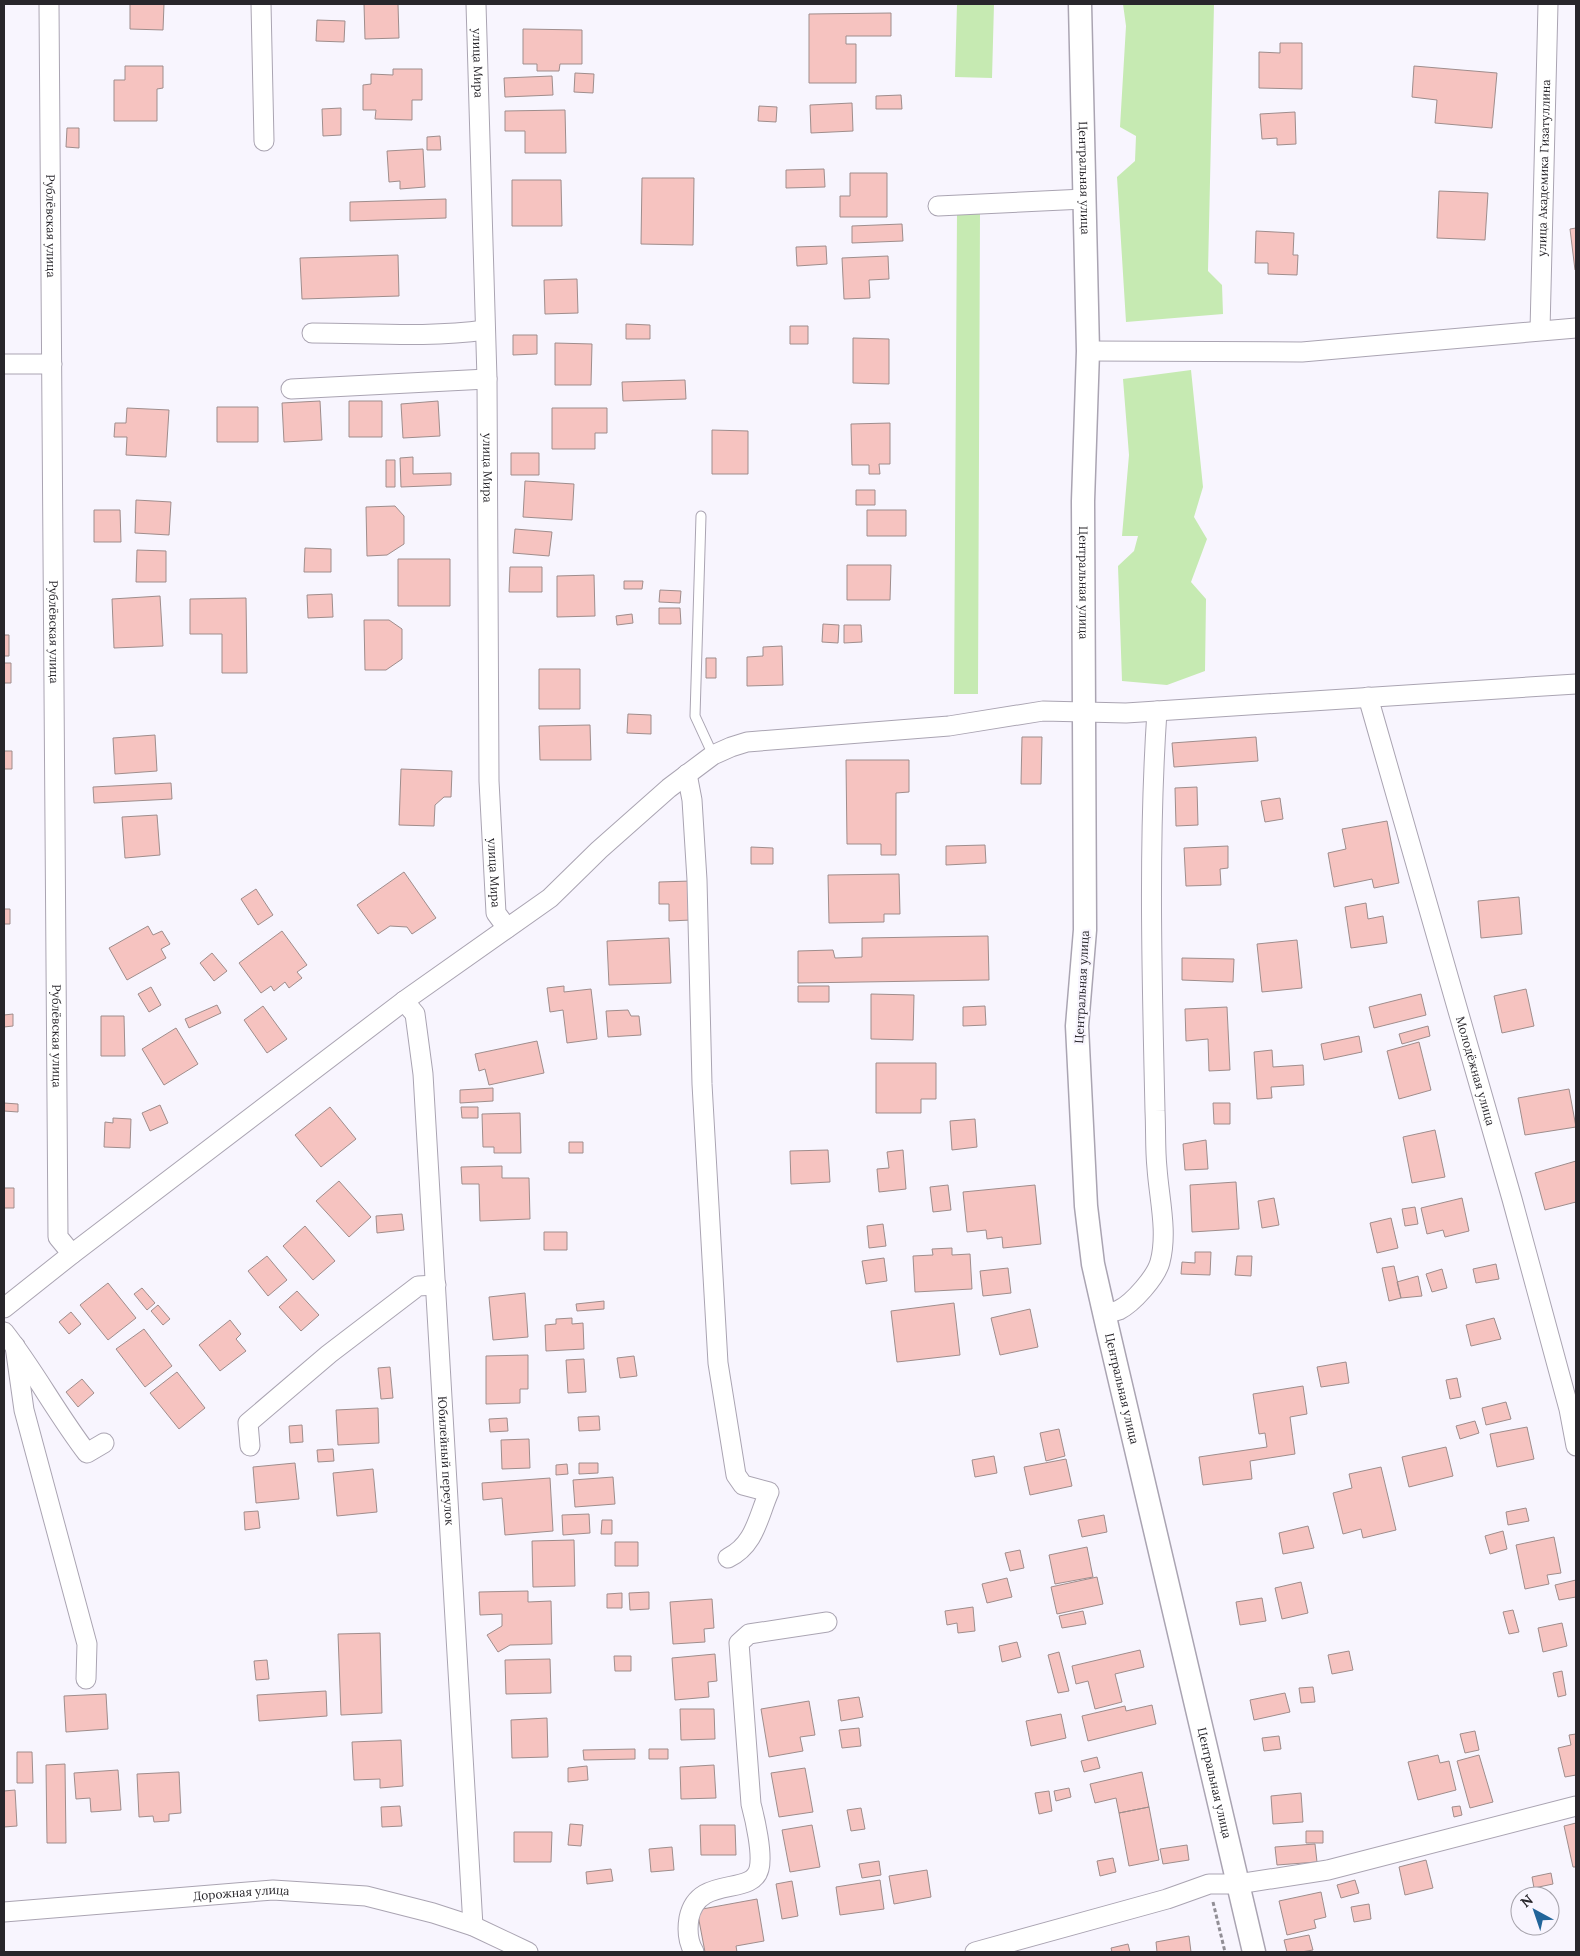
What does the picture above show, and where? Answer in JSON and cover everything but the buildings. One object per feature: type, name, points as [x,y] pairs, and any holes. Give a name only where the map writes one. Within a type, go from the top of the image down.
[{"type":"street","name":"Рублёвская улица","points":[[49,4],[58,1237],[72,1254]]},
{"type":"street","points":[[261,4],[264,141]]},
{"type":"street","name":"улица Мира","points":[[476,4],[487,379],[490,781],[496,913],[507,928]]},
{"type":"street","name":"Центральная улица","points":[[1080,4],[1088,351],[1082,501],[1085,930],[1077,1026],[1086,1206],[1093,1264],[1104,1314],[1254,1952]]},
{"type":"street","name":"улица Академика Гизатуллина","points":[[1540,330],[1548,4]]},
{"type":"street","points":[[938,206],[1084,199]]},
{"type":"street","points":[[1088,351],[1302,352],[1576,328]]},
{"type":"street","points":[[312,333],[374,333],[400,336],[458,334],[486,330]]},
{"type":"street","points":[[4,364],[52,364]]},
{"type":"street","points":[[291,389],[487,379]]},
{"type":"street","points":[[4,1308],[404,1001],[550,898],[606,844],[669,788],[713,755],[731,747],[747,742],[949,726],[1043,711],[1157,711],[1576,684]]},
{"type":"street","name":"Молодёжная улица","points":[[1368,697],[1509,1189],[1569,1409],[1576,1446]]},
{"type":"street","points":[[1104,1314],[1120,1309],[1131,1301],[1148,1283],[1160,1263],[1164,1240],[1157,1166],[1153,1026],[1152,880],[1157,711]]},
{"type":"street","points":[[687,774],[692,800],[697,880],[702,1084],[718,1363],[736,1475],[743,1485],[769,1492],[758,1523],[748,1542],[739,1552],[728,1558]]},
{"type":"street","name":"Юбилейный переулок","points":[[404,1001],[415,1014],[423,1074],[473,1926]]},
{"type":"street","points":[[250,1446],[248,1424],[329,1354],[418,1286],[436,1285]]},
{"type":"street","points":[[9,1339],[65,1424],[87,1453],[104,1443]]},
{"type":"street","points":[[9,1339],[24,1410],[87,1644],[86,1679]]},
{"type":"street","points":[[694,1952],[687,1928],[691,1908],[698,1898],[714,1890],[740,1885],[754,1878],[759,1869],[755,1822],[751,1804],[739,1643],[749,1634],[827,1622]]},
{"type":"street","points":[[975,1952],[1167,1898],[1209,1884],[1238,1884],[1328,1870],[1576,1806]]},
{"type":"street","name":"Дорожная улица","points":[[4,1912],[273,1890],[366,1896],[433,1913],[473,1926],[528,1952]]},
{"type":"lane","points":[[701,516],[695,716],[713,755]]},
{"type":"path","points":[[1209,1884],[1225,1952]]},
{"type":"green space","points":[[957,4],[994,4],[992,78],[955,77]]},
{"type":"green space","points":[[1123,4],[1214,4],[1208,271],[1222,285],[1223,314],[1126,322],[1117,177],[1135,161],[1136,136],[1120,127],[1126,26]]},
{"type":"green space","points":[[957,212],[980,212],[978,694],[954,694]]},
{"type":"green space","points":[[1191,370],[1203,487],[1194,517],[1207,539],[1191,582],[1206,599],[1205,671],[1167,685],[1122,681],[1118,566],[1134,551],[1138,536],[1122,536],[1129,455],[1123,379]]}]
